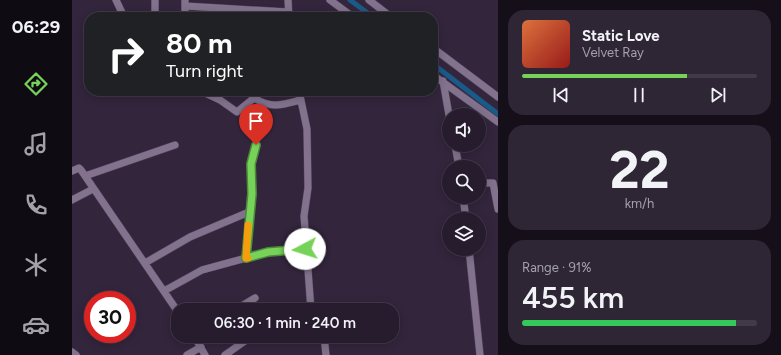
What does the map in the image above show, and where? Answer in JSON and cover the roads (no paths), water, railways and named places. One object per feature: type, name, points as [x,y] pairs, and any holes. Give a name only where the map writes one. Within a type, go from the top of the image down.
[{"type":"street","points":[[116,0],[122,12]]},
{"type":"street","points":[[154,0],[155,12]]},
{"type":"street","points":[[288,0],[289,12]]},
{"type":"street","points":[[330,0],[346,12]]},
{"type":"street","points":[[369,0],[385,12]]},
{"type":"street","points":[[185,3],[263,12]]},
{"type":"street","points":[[438,52],[498,97]]},
{"type":"street","points":[[438,78],[498,122]]},
{"type":"street","points":[[442,81],[448,108]]},
{"type":"street","points":[[212,96],[237,112],[254,98],[264,104],[280,105],[301,100]]},
{"type":"street","points":[[300,96],[307,129],[308,188],[304,216],[305,249],[310,303]]},
{"type":"street","points":[[85,176],[175,145]]},
{"type":"street","points":[[246,258],[249,212],[252,194],[251,164],[256,145]]},
{"type":"street","points":[[72,171],[79,168],[172,303]]},
{"type":"street","points":[[486,183],[493,183],[498,209]]},
{"type":"street","points":[[72,200],[93,188]]},
{"type":"street","points":[[145,263],[190,237],[249,212]]},
{"type":"street","points":[[164,291],[202,270],[268,252],[305,249]]},
{"type":"street","points":[[470,256],[480,355]]},
{"type":"street","points":[[247,303],[255,298]]},
{"type":"street","points":[[198,343],[205,355]]},
{"type":"street","points":[[225,355],[242,343]]},
{"type":"street","points":[[325,343],[326,355]]},
{"type":"street","points":[[187,355],[201,347]]},
{"type":"waterway","points":[[350,0],[366,12]]},
{"type":"waterway","points":[[438,68],[498,114]]}]
